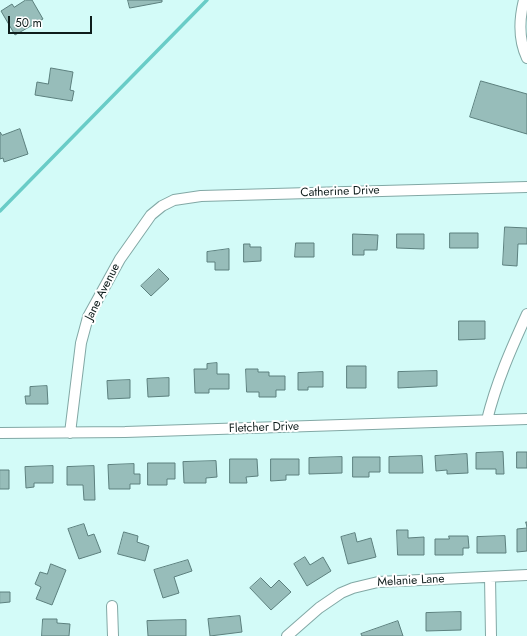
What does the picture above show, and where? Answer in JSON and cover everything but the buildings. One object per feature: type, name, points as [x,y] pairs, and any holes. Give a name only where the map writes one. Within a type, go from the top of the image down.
[{"type":"street","points":[[524,0],[520,23],[520,35],[522,48],[527,58]]},
{"type":"street","name":"Catherine Drive","points":[[157,210],[174,200],[201,196],[527,187]]},
{"type":"street","name":"Jane Avenue","points":[[70,433],[81,342],[88,317],[120,259],[151,215],[157,210]]},
{"type":"street","points":[[487,420],[505,364],[527,314]]},
{"type":"street","name":"Fletcher Drive","points":[[0,433],[70,433],[527,419]]},
{"type":"street","name":"Melanie Lane","points":[[287,636],[319,608],[340,593],[353,588],[378,582],[527,575]]},
{"type":"street","points":[[490,577],[491,636]]},
{"type":"street","points":[[112,606],[113,636]]},
{"type":"waterway","points":[[0,211],[207,0]]}]
